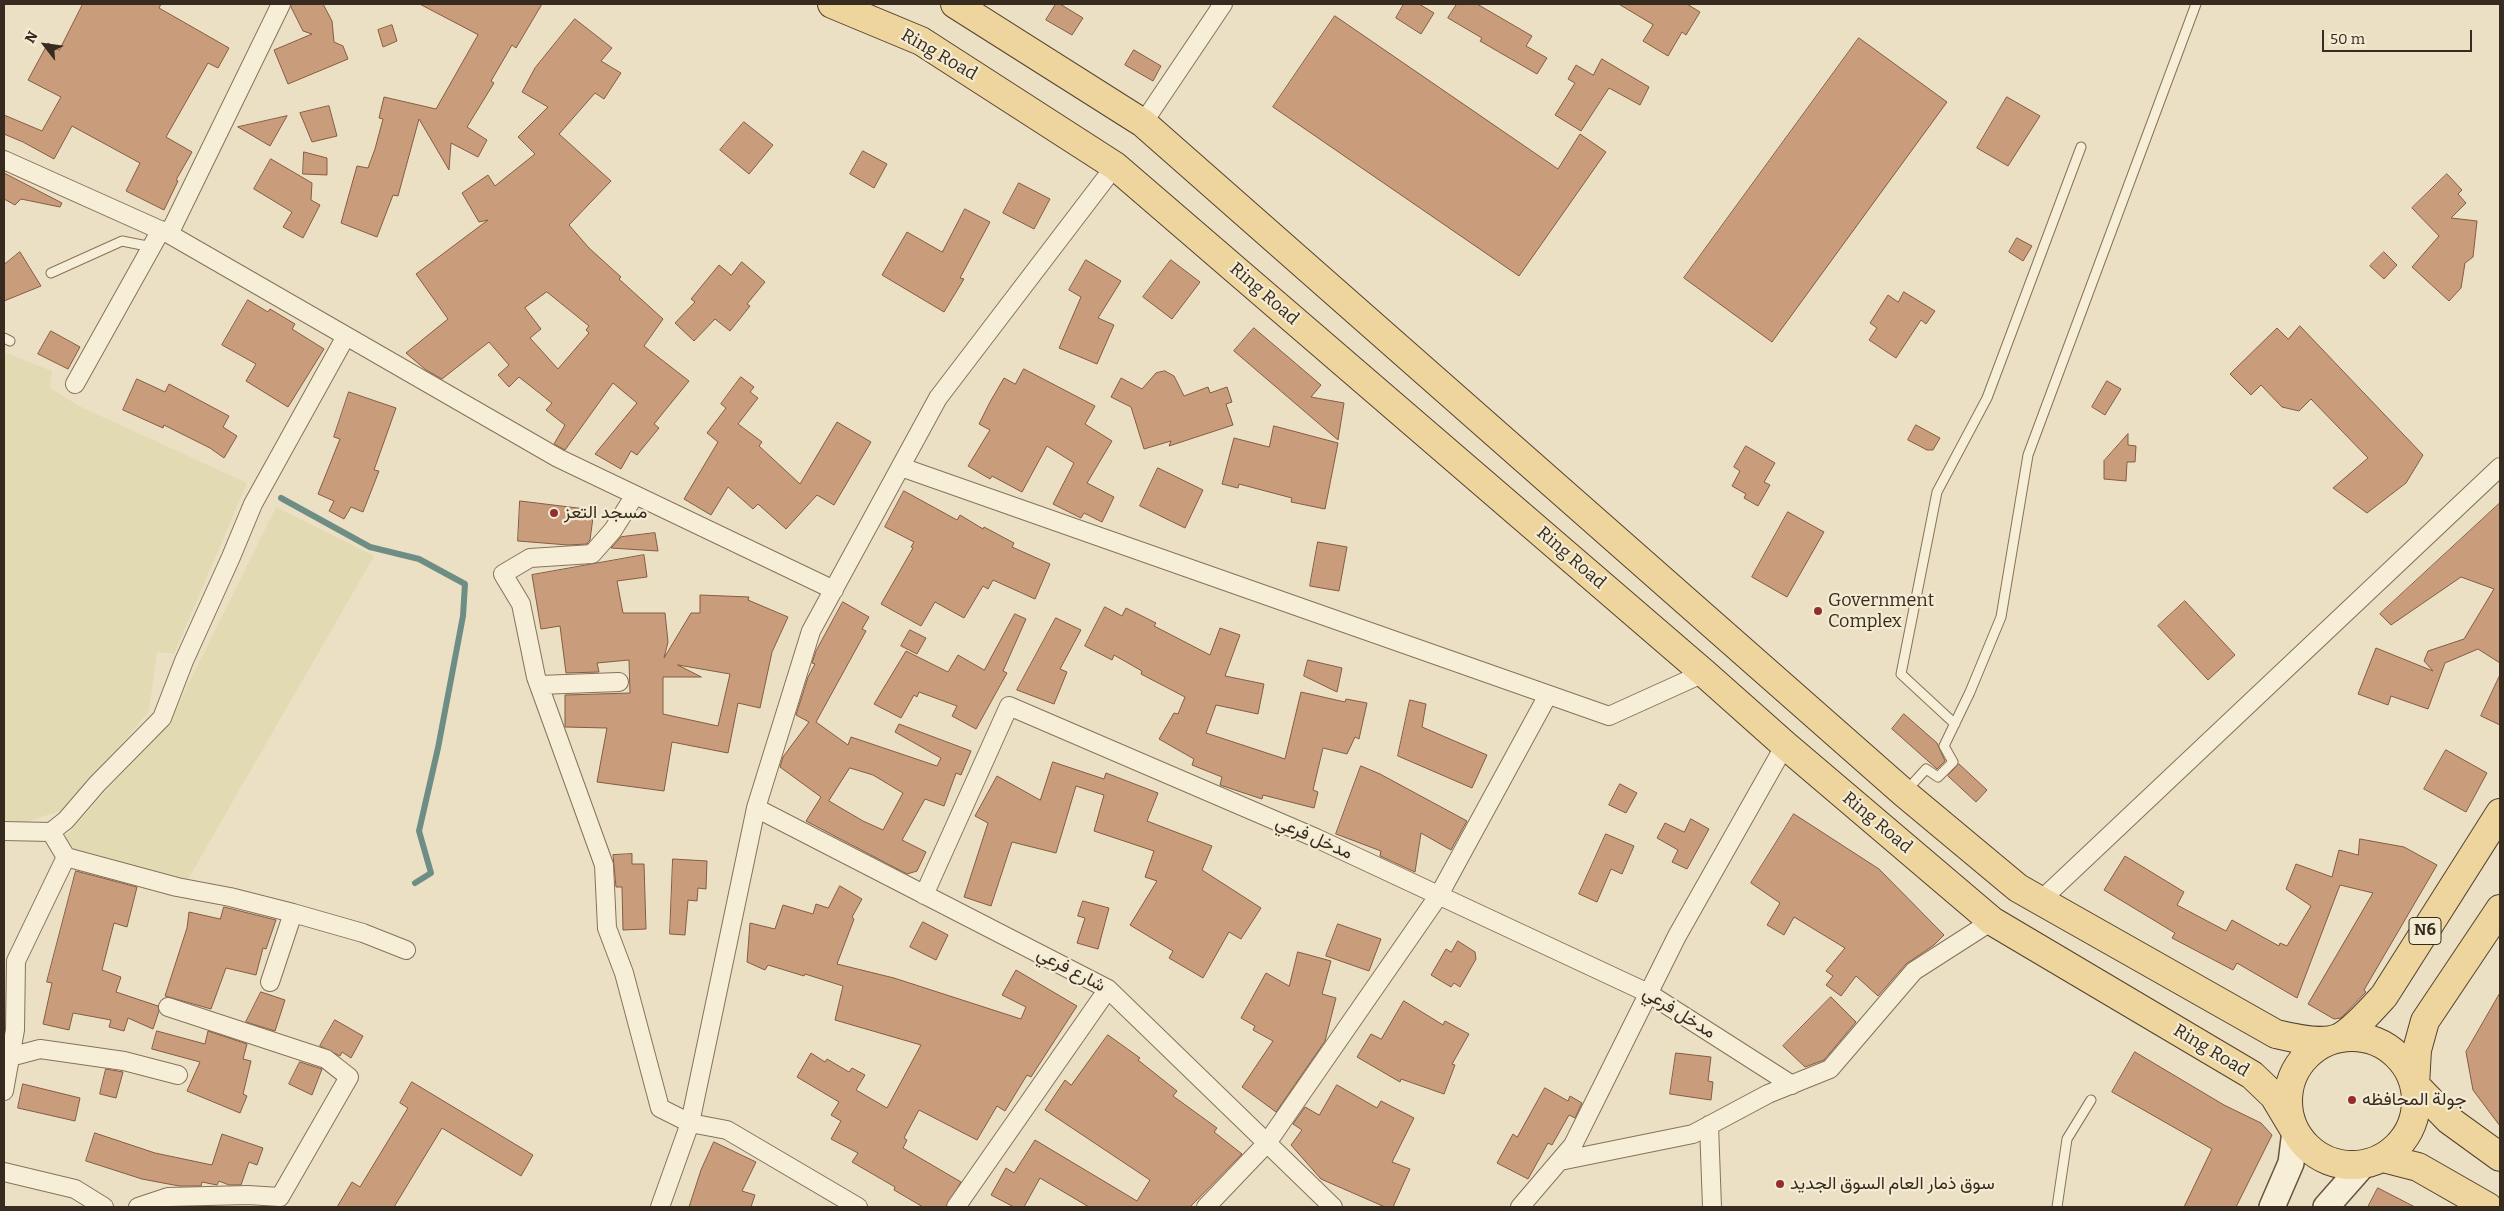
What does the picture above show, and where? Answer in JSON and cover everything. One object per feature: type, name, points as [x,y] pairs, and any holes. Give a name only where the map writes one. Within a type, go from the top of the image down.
[{"type":"main road","name":"Ring Road","points":[[832,4],[922,41],[1115,166],[1704,672],[1785,745],[1992,921],[2252,1075],[2274,1096],[2295,1131]]},
{"type":"main road","points":[[955,4],[1143,123],[1904,793],[2018,888],[2276,1034],[2307,1041],[2358,1037],[2377,1041],[2394,1052],[2408,1067],[2415,1085],[2449,1120],[2500,1157]]},
{"type":"main road","points":[[1877,824],[1904,793]]},
{"type":"main road","name":"N6","points":[[2338,1038],[2367,1014],[2384,996],[2499,819]]},
{"type":"main road","points":[[2326,1207],[2373,1162],[2400,1145],[2412,1127],[2417,1106],[2415,1085],[2418,1050],[2425,1021],[2500,909]]},
{"type":"main road","points":[[2338,1038],[2320,1046],[2305,1058],[2294,1074],[2288,1093],[2289,1112],[2295,1131],[2307,1147],[2324,1159],[2343,1165],[2373,1162],[2418,1167],[2488,1207]]},
{"type":"main road","points":[[2272,1207],[2290,1163],[2295,1131]]},
{"type":"street","points":[[75,384],[152,247],[165,232],[281,4]]},
{"type":"street","points":[[1143,123],[1223,4]]},
{"type":"street","points":[[4,160],[165,232],[558,458],[834,590]]},
{"type":"street","points":[[660,1207],[690,1124],[756,808],[811,631],[938,398],[1115,166]]},
{"type":"street","points":[[4,831],[51,832],[66,820],[97,784],[162,718],[184,661],[232,557],[252,504],[346,336]]},
{"type":"street","points":[[900,467],[1609,716],[1704,672]]},
{"type":"street","points":[[2040,901],[2500,467]]},
{"type":"street","points":[[635,495],[613,530],[592,554],[530,558],[504,574],[522,604],[539,685],[604,865],[607,928],[624,973],[660,1108],[690,1124],[727,1130],[858,1207]]},
{"type":"street","points":[[539,685],[619,682]]},
{"type":"street","points":[[1206,1207],[1267,1143],[1439,895],[1548,695]]},
{"type":"street","name":"مدخل فرعي","points":[[924,895],[1010,706],[1316,838],[1648,992],[1792,1085]]},
{"type":"street","points":[[1520,1207],[1574,1145],[1677,936],[1785,745]]},
{"type":"street","name":"شارع فرعي","points":[[756,808],[1108,989],[1333,1207]]},
{"type":"street","points":[[51,832],[66,857],[177,887],[230,897],[293,913],[363,933],[406,950]]},
{"type":"street","points":[[4,1091],[15,1030],[16,960],[66,857]]},
{"type":"street","points":[[270,982],[293,913]]},
{"type":"street","points":[[1560,1161],[1693,1134],[1768,1094],[1830,1069],[1914,971],[1992,921]]},
{"type":"street","points":[[956,1207],[1108,989]]},
{"type":"street","points":[[138,1207],[168,1197],[248,1195],[279,1202],[349,1077],[326,1059],[168,1007]]},
{"type":"street","points":[[10,1057],[40,1049],[124,1060],[178,1075]]},
{"type":"street","points":[[1708,1125],[1712,1207]]},
{"type":"street","points":[[4,1172],[75,1190],[104,1207]]},
{"type":"lane","points":[[1904,793],[1926,769],[1938,777],[1953,762],[1944,746],[2001,617],[2028,455],[2196,4]]},
{"type":"lane","points":[[1955,724],[1901,674],[1937,492],[1987,398],[2081,147]]},
{"type":"lane","points":[[51,273],[122,241],[152,247]]},
{"type":"lane","points":[[2057,1207],[2067,1139],[2091,1100]]},
{"type":"shaded area","points":[[4,352],[52,371],[50,388],[81,407],[247,483],[174,654],[157,652],[149,711],[69,808],[26,822],[4,820]]},
{"type":"shaded area","points":[[276,507],[374,556],[187,881],[71,850],[66,836],[172,717]]},
{"type":"building","points":[[83,4],[161,4],[159,8],[229,48],[218,68],[208,63],[166,137],[192,152],[176,180],[178,181],[164,210],[126,191],[140,163],[72,126],[54,159],[4,134],[4,115],[42,131],[61,97],[28,80],[48,43],[59,50]]},
{"type":"building","points":[[292,4],[323,4],[332,21],[334,42],[343,46],[348,59],[288,84],[274,50],[312,34],[303,31],[291,7]]},
{"type":"building","points":[[420,4],[542,4],[516,48],[512,45],[491,81],[494,83],[467,127],[487,140],[478,157],[451,143],[449,170],[419,119],[398,196],[393,195],[377,237],[341,223],[357,166],[368,168],[375,149],[383,119],[379,118],[384,97],[436,109],[478,35]]},
{"type":"building","points":[[1056,4],[1060,4],[1083,18],[1072,35],[1046,20]]},
{"type":"building","points":[[1404,4],[1419,4],[1434,13],[1421,34],[1396,18]]},
{"type":"building","points":[[1457,4],[1477,4],[1532,36],[1526,46],[1547,58],[1537,74],[1480,41],[1482,38],[1448,18]]},
{"type":"building","points":[[1619,4],[1687,4],[1700,12],[1686,35],[1682,32],[1668,56],[1643,41],[1653,25]]},
{"type":"building","points":[[1335,16],[1558,169],[1580,134],[1606,152],[1519,276],[1273,107]]},
{"type":"building","points":[[575,19],[612,48],[601,61],[621,73],[604,99],[595,93],[559,134],[611,181],[569,225],[589,248],[621,277],[619,279],[663,319],[644,346],[689,381],[654,424],[659,428],[637,455],[631,451],[621,469],[595,454],[637,403],[613,383],[565,450],[554,444],[565,425],[546,410],[552,403],[519,377],[509,387],[498,375],[509,365],[489,342],[442,379],[426,370],[406,353],[448,319],[416,274],[488,220],[479,222],[462,193],[488,175],[495,186],[535,154],[518,137],[548,107],[522,92],[535,68]],"holes":[[[547,292],[589,326],[586,330],[589,333],[558,369],[530,338],[541,329],[525,308]]]},
{"type":"building","points":[[392,25],[397,41],[383,47],[378,30]]},
{"type":"building","points":[[1859,38],[1947,102],[1772,342],[1684,278]]},
{"type":"building","points":[[1134,50],[1161,66],[1153,81],[1125,65]]},
{"type":"building","points":[[1602,59],[1649,87],[1640,105],[1609,88],[1581,131],[1555,115],[1575,83],[1568,79],[1576,65],[1593,75]]},
{"type":"building","points":[[2007,97],[2040,116],[2008,166],[1977,148]]},
{"type":"building","points":[[329,106],[337,136],[312,142],[300,113]]},
{"type":"building","points":[[287,116],[270,146],[238,127]]},
{"type":"building","points":[[744,122],[773,145],[749,174],[720,150]]},
{"type":"building","points":[[863,151],[887,164],[874,188],[850,174]]},
{"type":"building","points":[[304,152],[327,158],[327,175],[303,174]]},
{"type":"building","points":[[271,159],[312,183],[311,200],[320,205],[303,238],[283,227],[292,212],[254,189]]},
{"type":"building","points":[[4,173],[62,203],[60,207],[21,199],[15,205],[4,199]]},
{"type":"building","points":[[2447,174],[2462,190],[2458,194],[2466,203],[2451,218],[2477,221],[2473,257],[2465,263],[2461,288],[2449,301],[2412,267],[2439,236],[2412,208]]},
{"type":"building","points":[[1019,183],[1050,199],[1034,229],[1003,213]]},
{"type":"building","points":[[965,209],[990,222],[960,278],[964,279],[944,312],[882,275],[907,232],[942,252]]},
{"type":"building","points":[[2017,238],[2032,246],[2023,261],[2009,252]]},
{"type":"building","points":[[20,252],[41,286],[4,301],[4,265]]},
{"type":"building","points":[[2384,252],[2397,265],[2384,279],[2370,266]]},
{"type":"building","points":[[1086,260],[1121,281],[1098,318],[1114,325],[1097,364],[1059,348],[1081,297],[1069,290]]},
{"type":"building","points":[[1171,260],[1200,282],[1172,319],[1143,297]]},
{"type":"building","points":[[742,262],[765,282],[747,304],[750,306],[730,331],[715,319],[694,341],[675,323],[695,302],[691,299],[719,265],[731,275]]},
{"type":"building","points":[[1904,292],[1935,311],[1926,324],[1921,320],[1896,358],[1869,340],[1877,328],[1870,323],[1888,295],[1898,302]]},
{"type":"building","points":[[248,300],[268,312],[270,309],[295,324],[292,329],[324,349],[288,407],[246,381],[256,364],[222,345]]},
{"type":"building","points":[[2300,326],[2423,455],[2406,483],[2367,513],[2333,488],[2368,458],[2311,399],[2299,411],[2282,407],[2261,385],[2251,395],[2230,374],[2277,328],[2288,339]]},
{"type":"building","points":[[1254,328],[1321,385],[1311,397],[1344,403],[1338,440],[1234,351]]},
{"type":"building","points":[[51,331],[80,347],[68,369],[38,354]]},
{"type":"building","points":[[1024,369],[1095,406],[1085,424],[1112,441],[1087,483],[1114,497],[1102,522],[1084,513],[1081,518],[1053,504],[1074,463],[1047,446],[1022,492],[992,476],[990,479],[968,466],[990,430],[979,424],[990,402],[1004,378],[1015,384]]},
{"type":"building","points":[[1165,371],[1174,376],[1184,396],[1208,387],[1210,393],[1227,387],[1232,402],[1226,404],[1233,425],[1169,446],[1171,441],[1144,449],[1131,407],[1111,397],[1121,378],[1142,389],[1156,373]]},
{"type":"building","points":[[741,377],[754,387],[750,392],[758,398],[738,424],[762,442],[759,446],[800,484],[837,422],[871,442],[834,505],[817,495],[786,529],[758,504],[753,509],[728,487],[711,515],[684,499],[718,442],[707,433],[726,408],[721,404]]},
{"type":"building","points":[[137,379],[165,392],[169,384],[229,416],[223,427],[237,436],[224,458],[210,448],[164,425],[163,428],[123,410]]},
{"type":"building","points":[[2107,381],[2121,389],[2105,415],[2092,407]]},
{"type":"building","points":[[349,392],[396,408],[374,470],[379,471],[363,512],[351,507],[344,519],[329,511],[334,501],[318,494],[340,439],[334,437]]},
{"type":"building","points":[[1916,425],[1940,438],[1933,450],[1927,450],[1908,440]]},
{"type":"building","points":[[1274,426],[1338,443],[1325,509],[1291,502],[1292,498],[1239,484],[1238,488],[1222,484],[1234,438],[1269,447]]},
{"type":"building","points":[[2128,434],[2128,445],[2136,446],[2135,462],[2127,462],[2126,481],[2104,479],[2104,461]]},
{"type":"building","points":[[1746,446],[1775,463],[1764,482],[1770,485],[1758,506],[1744,498],[1746,494],[1732,486],[1740,471],[1734,467]]},
{"type":"building","points":[[1158,468],[1203,490],[1185,528],[1140,506]]},
{"type":"building","points":[[904,491],[957,520],[960,515],[983,529],[984,527],[1014,543],[1012,547],[1050,564],[1035,599],[993,580],[988,589],[983,586],[964,618],[935,602],[921,626],[881,604],[913,548],[911,547],[914,542],[885,527]]},
{"type":"building","points":[[520,501],[594,510],[590,540],[587,544],[568,545],[518,541]]},
{"type":"building","points":[[2500,503],[2500,663],[2478,649],[2445,663],[2428,709],[2391,696],[2388,705],[2358,694],[2376,648],[2433,671],[2424,661],[2428,651],[2464,639],[2494,589],[2461,577],[2391,625],[2380,614]]},
{"type":"building","points":[[1788,512],[1824,532],[1787,597],[1752,577]]},
{"type":"building","points":[[655,533],[658,551],[611,548],[621,537]]},
{"type":"building","points":[[1318,542],[1347,547],[1339,591],[1310,586]]},
{"type":"building","points":[[644,555],[647,577],[617,581],[623,613],[665,613],[668,642],[664,658],[691,613],[700,613],[700,595],[749,597],[748,600],[788,617],[772,652],[760,708],[738,703],[728,753],[672,742],[664,791],[597,782],[607,728],[565,727],[565,695],[630,693],[629,660],[597,663],[599,672],[566,673],[560,626],[541,629],[532,575]],"holes":[[[678,665],[730,674],[718,726],[663,714],[663,677],[701,677]]]},
{"type":"building","points":[[2185,601],[2235,655],[2208,680],[2158,626]]},
{"type":"building","points":[[843,602],[869,617],[862,629],[866,631],[816,722],[848,745],[851,737],[937,766],[941,758],[895,732],[899,724],[971,751],[961,775],[956,773],[944,806],[925,799],[902,840],[926,852],[917,871],[907,874],[806,821],[821,797],[780,767],[783,757],[809,722],[796,715],[808,677],[815,664],[812,663],[816,651]],"holes":[[[850,768],[873,775],[903,793],[883,830],[863,821],[829,801]]]},
{"type":"building","points":[[1105,607],[1122,616],[1126,608],[1156,623],[1154,626],[1210,655],[1220,628],[1240,635],[1225,676],[1264,684],[1258,714],[1216,705],[1206,733],[1285,759],[1301,692],[1345,702],[1346,699],[1367,703],[1359,739],[1355,737],[1347,754],[1323,748],[1313,790],[1318,792],[1314,808],[1263,795],[1262,799],[1220,785],[1222,777],[1192,765],[1194,759],[1159,739],[1174,713],[1178,714],[1185,697],[1141,674],[1142,671],[1114,655],[1112,660],[1085,646]]},
{"type":"building","points":[[1015,614],[1026,619],[1003,671],[1007,673],[976,729],[952,716],[957,706],[919,692],[917,697],[914,695],[901,718],[874,704],[906,651],[948,672],[958,655],[984,670]]},
{"type":"building","points":[[1056,618],[1081,630],[1060,669],[1067,672],[1054,704],[1017,690]]},
{"type":"building","points":[[910,630],[926,638],[917,654],[901,646]]},
{"type":"building","points":[[1308,660],[1342,668],[1337,692],[1304,676]]},
{"type":"building","points":[[2500,675],[2500,725],[2481,716]]},
{"type":"building","points":[[1410,700],[1426,704],[1422,727],[1487,755],[1472,788],[1398,756]]},
{"type":"building","points":[[1904,714],[1937,743],[1945,761],[1937,769],[1892,729]]},
{"type":"building","points":[[2446,750],[2487,773],[2466,812],[2424,789]]},
{"type":"building","points":[[1053,762],[1104,779],[1106,773],[1158,793],[1147,821],[1212,846],[1202,870],[1261,908],[1241,939],[1229,932],[1203,978],[1169,958],[1173,951],[1130,925],[1157,881],[1145,877],[1154,851],[1094,831],[1104,795],[1076,786],[1056,853],[1012,842],[991,906],[964,897],[988,823],[975,816],[997,776],[1040,800]]},
{"type":"building","points":[[1959,764],[1987,790],[1976,802],[1948,776]]},
{"type":"building","points":[[1361,766],[1380,774],[1467,821],[1451,850],[1421,833],[1415,872],[1380,856],[1381,851],[1336,834]]},
{"type":"building","points":[[1620,784],[1637,793],[1626,813],[1609,805]]},
{"type":"building","points":[[1794,814],[1879,869],[1944,935],[1934,945],[1906,964],[1878,996],[1856,976],[1841,996],[1826,985],[1833,976],[1826,971],[1845,948],[1794,917],[1784,935],[1767,925],[1780,903],[1751,883]]},
{"type":"building","points":[[1691,819],[1709,829],[1687,869],[1672,862],[1678,850],[1657,838],[1665,823],[1684,832]]},
{"type":"building","points":[[1606,834],[1634,846],[1622,874],[1611,869],[1597,902],[1579,894]]},
{"type":"building","points":[[2360,839],[2404,847],[2437,865],[2364,990],[2366,992],[2341,1018],[2334,1019],[2308,1004],[2373,893],[2340,885],[2297,998],[2237,963],[2233,970],[2172,938],[2175,933],[2104,890],[2125,856],[2184,892],[2177,905],[2226,931],[2232,920],[2279,946],[2280,943],[2287,946],[2311,906],[2286,889],[2296,864],[2332,877],[2339,850],[2358,855]]},
{"type":"building","points":[[632,854],[632,864],[644,864],[646,929],[623,930],[622,887],[616,887],[613,855]]},
{"type":"building","points":[[673,859],[707,861],[706,889],[698,888],[697,901],[688,900],[685,935],[670,934]]},
{"type":"building","points":[[76,871],[137,887],[127,927],[114,923],[102,970],[121,977],[116,992],[158,1006],[159,1011],[153,1029],[128,1018],[124,1031],[109,1027],[111,1020],[73,1013],[69,1030],[43,1024],[52,983],[47,982]]},
{"type":"building","points":[[840,886],[862,899],[852,917],[854,919],[837,964],[894,978],[1021,1019],[1026,1007],[1002,995],[1016,970],[1077,1006],[1031,1077],[1027,1075],[1005,1111],[997,1106],[977,1140],[919,1110],[904,1138],[907,1140],[903,1148],[961,1182],[946,1207],[923,1207],[894,1190],[895,1187],[852,1162],[858,1153],[831,1139],[841,1121],[831,1115],[839,1102],[797,1077],[811,1053],[825,1062],[827,1059],[849,1072],[852,1068],[865,1075],[856,1090],[887,1108],[921,1045],[835,1020],[843,986],[768,965],[765,970],[747,962],[750,923],[775,929],[783,905],[813,914],[816,904],[828,908]]},
{"type":"building","points":[[1083,901],[1109,908],[1098,949],[1077,943],[1085,918],[1078,916]]},
{"type":"building","points":[[224,907],[276,920],[266,949],[263,948],[256,975],[226,968],[211,1009],[165,996],[187,928],[189,912],[220,919]]},
{"type":"building","points":[[923,922],[948,935],[936,960],[910,947]]},
{"type":"building","points":[[1338,924],[1381,939],[1369,971],[1326,956]]},
{"type":"building","points":[[1458,941],[1475,952],[1476,959],[1460,987],[1454,983],[1451,987],[1431,975],[1446,949],[1451,952]]},
{"type":"building","points":[[1298,952],[1331,961],[1322,994],[1336,998],[1325,1041],[1276,1112],[1242,1087],[1273,1041],[1253,1030],[1255,1026],[1241,1018],[1266,973],[1289,986]]},
{"type":"building","points":[[261,992],[285,1000],[275,1031],[246,1022]]},
{"type":"building","points":[[2500,993],[2500,1126],[2473,1090],[2466,1052]]},
{"type":"building","points":[[1831,997],[1856,1022],[1824,1060],[1805,1067],[1783,1046]]},
{"type":"building","points":[[1404,1001],[1443,1025],[1445,1021],[1469,1034],[1452,1064],[1455,1065],[1444,1094],[1401,1079],[1400,1082],[1357,1057],[1371,1034],[1381,1039]]},
{"type":"building","points":[[335,1020],[363,1036],[351,1058],[342,1052],[340,1056],[320,1046]]},
{"type":"building","points":[[157,1031],[205,1044],[208,1031],[247,1044],[243,1059],[251,1061],[243,1094],[247,1096],[240,1113],[187,1091],[200,1062],[152,1049]]},
{"type":"building","points":[[1108,1035],[1140,1058],[1138,1060],[1177,1091],[1173,1096],[1217,1128],[1214,1132],[1242,1154],[1190,1207],[1089,1207],[1040,1178],[1024,1207],[1014,1207],[991,1195],[1006,1168],[1014,1173],[1035,1140],[1137,1201],[1150,1180],[1045,1110],[1065,1080],[1071,1085]]},
{"type":"building","points":[[2135,1052],[2224,1105],[2261,1123],[2272,1135],[2236,1207],[2184,1207],[2212,1149],[2112,1092]]},
{"type":"building","points":[[1676,1053],[1711,1057],[1708,1081],[1713,1082],[1711,1100],[1670,1094]]},
{"type":"building","points":[[300,1062],[322,1069],[312,1095],[289,1084]]},
{"type":"building","points":[[106,1069],[123,1072],[116,1098],[100,1094]]},
{"type":"building","points":[[412,1082],[533,1155],[521,1176],[442,1128],[394,1207],[337,1207],[352,1182],[360,1187],[408,1108],[400,1103]]},
{"type":"building","points":[[23,1084],[80,1098],[75,1121],[18,1108]]},
{"type":"building","points":[[1337,1085],[1377,1108],[1381,1101],[1414,1118],[1392,1162],[1410,1169],[1393,1207],[1385,1207],[1321,1179],[1291,1145],[1302,1130],[1293,1124],[1305,1107],[1319,1115]]},
{"type":"building","points":[[1545,1088],[1568,1101],[1570,1096],[1582,1103],[1575,1118],[1569,1115],[1552,1145],[1548,1143],[1528,1179],[1497,1163],[1513,1134],[1517,1137]]},
{"type":"building","points":[[95,1133],[155,1153],[212,1165],[222,1134],[263,1148],[257,1165],[249,1162],[241,1185],[229,1185],[219,1181],[217,1185],[202,1182],[201,1186],[179,1186],[142,1179],[86,1161]]},
{"type":"building","points":[[714,1142],[756,1162],[742,1191],[755,1195],[751,1207],[689,1207],[701,1170]]},
{"type":"building","points":[[2378,1188],[2415,1207],[2368,1207]]},
{"type":"waterway","points":[[281,498],[370,547],[419,559],[465,584],[463,616],[438,748],[419,831],[431,873],[415,883]]},
{"type":"place","name":"مسجد التعز","points":[[554,513]]},
{"type":"place","name":"Government Complex","points":[[1818,611]]},
{"type":"place","name":"جولة المحافظه","points":[[2352,1100]]},
{"type":"place","name":"سوق ذمار العام السوق الجديد","points":[[1780,1184]]}]
